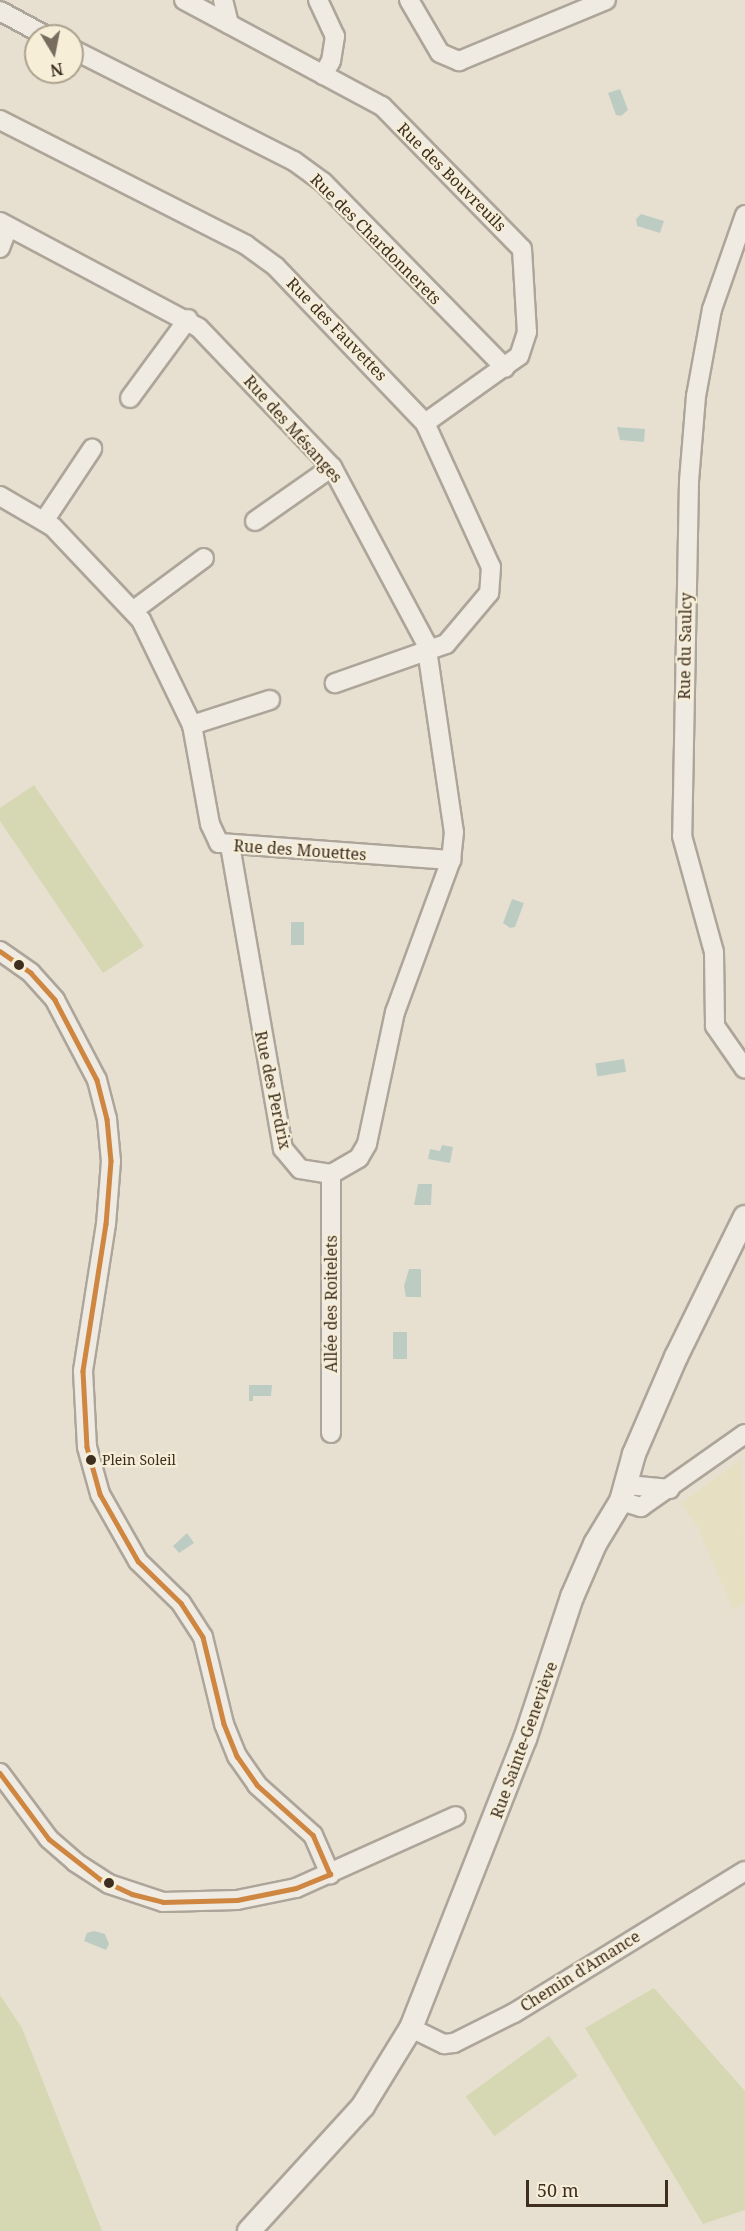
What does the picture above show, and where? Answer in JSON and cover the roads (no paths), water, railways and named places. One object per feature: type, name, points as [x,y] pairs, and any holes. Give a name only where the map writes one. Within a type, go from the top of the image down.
[{"type":"street","name":"Rue des Bouvreuils","points":[[184,0],[382,106],[522,249],[525,345],[505,368],[425,423]]},
{"type":"street","points":[[223,0],[229,24]]},
{"type":"street","points":[[318,0],[332,23],[335,36],[331,62],[323,75]]},
{"type":"street","points":[[409,0],[440,53],[459,61],[606,0]]},
{"type":"street","points":[[0,11],[24,24]]},
{"type":"street","name":"Rue des Chardonnerets","points":[[84,55],[294,161],[323,183],[505,368]]},
{"type":"street","name":"Rue des Fauvettes","points":[[0,120],[246,245],[276,267],[425,423],[491,567],[493,580],[489,593],[459,630],[446,644],[428,651]]},
{"type":"street","name":"Rue du Saulcy","points":[[745,215],[712,309],[696,396],[689,482],[682,836],[714,952],[715,1026],[745,1069]]},
{"type":"street","points":[[0,248],[4,224]]},
{"type":"street","name":"Rue des Mésanges","points":[[4,224],[188,319],[332,467],[428,651],[454,832],[451,860]]},
{"type":"street","points":[[130,398],[188,319]]},
{"type":"street","points":[[44,521],[92,449]]},
{"type":"street","points":[[255,521],[332,467]]},
{"type":"street","name":"Rue des Mouettes","points":[[0,496],[44,521],[134,610],[192,725],[211,831],[219,843],[230,846],[451,860]]},
{"type":"street","points":[[134,610],[204,558]]},
{"type":"street","points":[[335,683],[357,672],[428,651]]},
{"type":"street","points":[[192,725],[270,700]]},
{"type":"street","name":"Rue des Perdrix","points":[[230,846],[283,1149],[300,1169],[331,1174]]},
{"type":"street","points":[[331,1174],[359,1158],[367,1144],[395,1012],[451,860]]},
{"type":"street","points":[[0,951],[31,972],[56,1000],[97,1080],[107,1119],[111,1161],[106,1224],[83,1371],[87,1447],[100,1494],[138,1561],[181,1603],[203,1637],[224,1725],[237,1756],[257,1785],[313,1834],[330,1874]]},
{"type":"street","name":"Allée des Roitelets","points":[[331,1174],[331,1433]]},
{"type":"street","name":"Rue Sainte-Geneviève","points":[[249,2231],[363,2106],[411,2028],[525,1739],[572,1597],[595,1544],[624,1493],[634,1454],[676,1358],[745,1217]]},
{"type":"street","points":[[624,1493],[672,1489],[745,1434]]},
{"type":"street","points":[[0,1773],[49,1839],[100,1879],[132,1894],[190,1903],[237,1900],[296,1888],[456,1816]]},
{"type":"street","name":"Chemin d'Amance","points":[[411,2028],[444,2044],[454,2043],[514,2013],[745,1870]]},
{"type":"place","name":"Plein Soleil","points":[[91,1460]]}]
